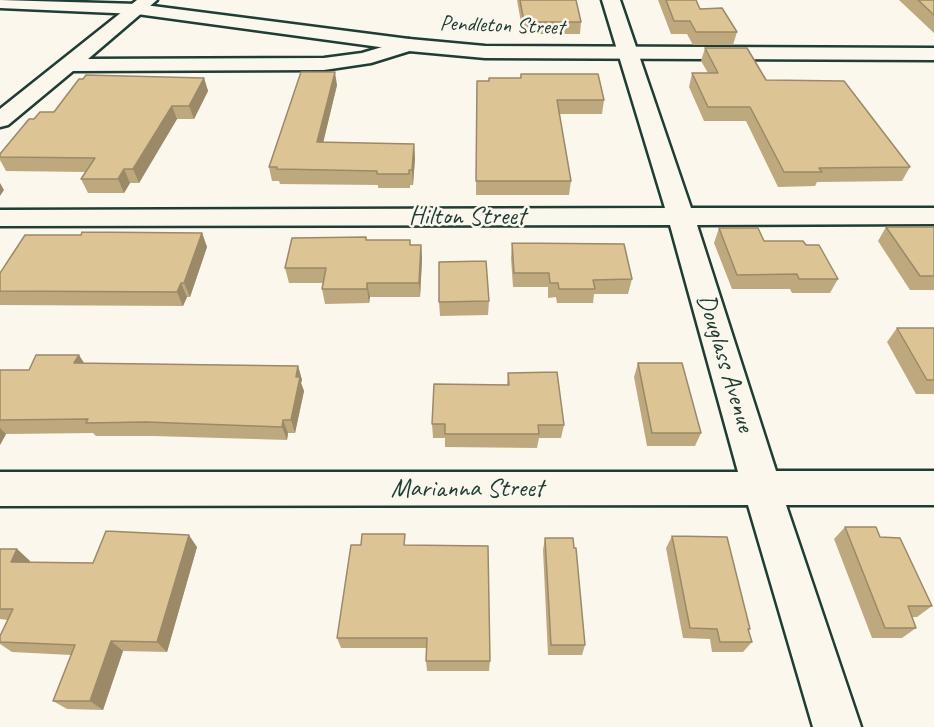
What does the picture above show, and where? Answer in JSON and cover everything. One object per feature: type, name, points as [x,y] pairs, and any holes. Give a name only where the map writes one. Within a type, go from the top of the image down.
[{"type":"street","name":"Douglass Avenue","points":[[611,0],[681,217],[762,489],[837,727]]},
{"type":"street","points":[[0,3],[143,4],[409,45]]},
{"type":"street","points":[[0,120],[71,65],[143,4]]},
{"type":"street","name":"Pendleton Street","points":[[71,65],[324,64],[364,59],[409,45],[485,52],[934,54]]},
{"type":"street","name":"Hilton Street","points":[[0,218],[934,216]]},
{"type":"street","name":"Marianna Street","points":[[0,489],[934,488]]},
{"type":"building","points":[[520,0],[576,0],[581,22],[524,22]]},
{"type":"building","points":[[666,0],[696,0],[700,9],[722,8],[737,32],[696,32],[690,21],[674,21]]},
{"type":"building","points":[[918,0],[934,0],[934,15]]},
{"type":"building","points":[[705,48],[747,48],[766,80],[844,81],[910,167],[819,168],[822,172],[784,172],[750,107],[708,107],[692,73],[718,73]]},
{"type":"building","points":[[301,72],[335,72],[317,142],[414,144],[412,170],[409,170],[409,174],[269,167]]},
{"type":"building","points":[[521,74],[598,74],[604,100],[557,100],[571,181],[476,181],[477,81],[489,81],[489,78],[521,78]]},
{"type":"building","points":[[86,75],[204,78],[189,106],[172,106],[133,169],[124,169],[118,179],[81,179],[95,158],[0,157],[0,154],[29,119],[34,119],[40,112],[54,112],[79,79],[83,79]]},
{"type":"building","points":[[886,227],[934,227],[934,276],[920,276]]},
{"type":"building","points":[[719,228],[758,228],[764,241],[803,241],[806,245],[819,245],[838,279],[799,279],[797,274],[737,275]]},
{"type":"building","points":[[82,232],[202,233],[184,283],[181,283],[177,292],[0,291],[0,273],[25,235],[81,235]]},
{"type":"building","points":[[366,237],[366,240],[410,240],[410,245],[421,245],[419,283],[367,283],[367,289],[322,289],[326,268],[285,268],[292,238]]},
{"type":"building","points":[[512,243],[624,244],[632,279],[593,280],[595,289],[559,289],[558,283],[550,283],[549,273],[514,273]]},
{"type":"building","points":[[486,261],[489,301],[439,302],[439,262]]},
{"type":"building","points":[[897,328],[934,328],[934,380],[927,380]]},
{"type":"building","points":[[36,355],[79,355],[74,363],[298,366],[296,377],[300,377],[291,420],[283,420],[282,427],[146,422],[86,423],[88,419],[0,420],[0,370],[29,370]]},
{"type":"building","points":[[638,363],[682,363],[701,433],[652,433]]},
{"type":"building","points":[[557,372],[564,425],[538,425],[539,434],[445,434],[445,424],[432,424],[434,384],[509,385],[508,373]]},
{"type":"building","points":[[845,527],[876,527],[880,537],[900,538],[932,606],[908,606],[916,628],[885,628]]},
{"type":"building","points":[[106,531],[189,535],[157,642],[111,641],[90,701],[53,701],[75,645],[0,642],[0,636],[13,609],[0,609],[0,549],[17,549],[11,562],[93,563]]},
{"type":"building","points":[[362,534],[405,534],[404,545],[488,546],[490,661],[426,661],[427,638],[337,638],[351,545],[361,545]]},
{"type":"building","points":[[672,536],[727,537],[752,642],[720,642],[717,629],[690,628]]},
{"type":"building","points":[[545,538],[573,538],[574,548],[576,548],[585,645],[551,645]]}]
